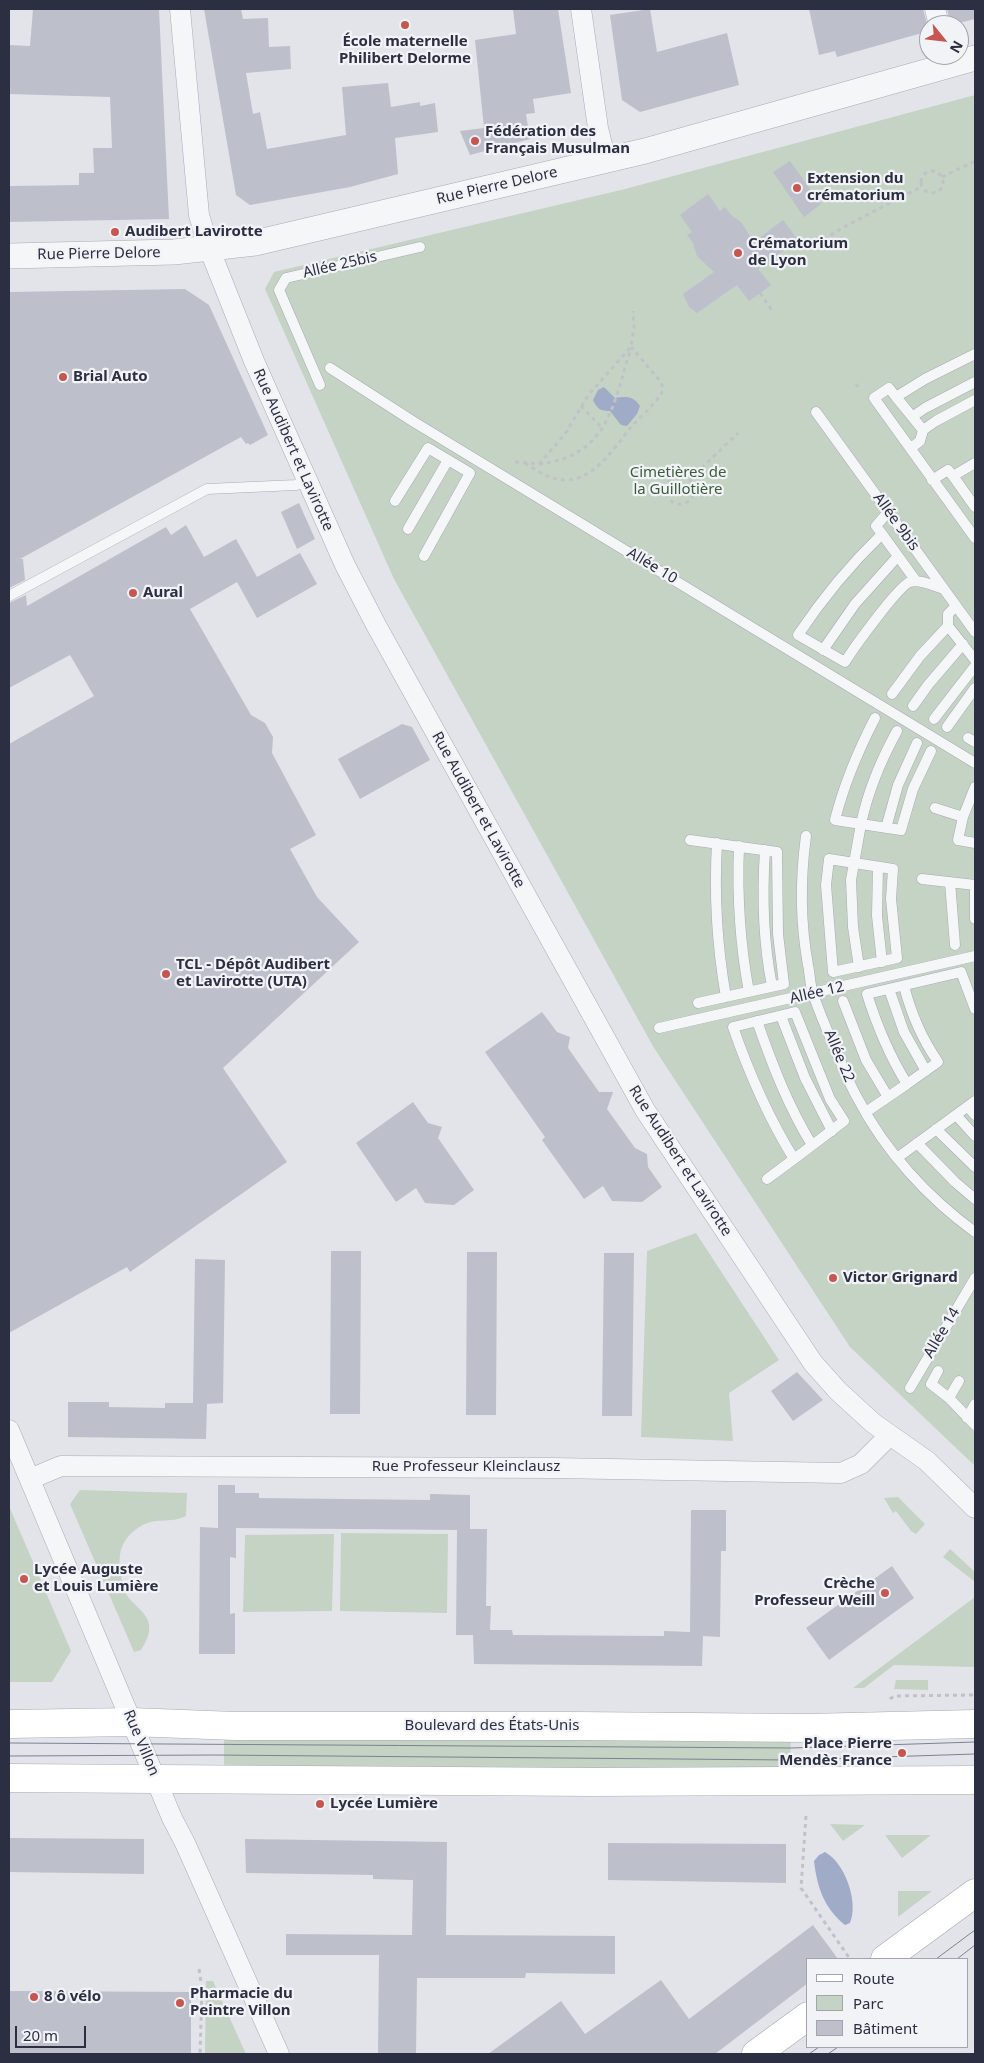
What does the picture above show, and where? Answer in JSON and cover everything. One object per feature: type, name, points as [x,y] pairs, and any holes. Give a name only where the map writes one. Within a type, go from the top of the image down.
[{"type":"main road","name":"Boulevard des États-Unis","points":[[9,1724],[131,1722],[234,1726],[797,1728],[975,1724]]},
{"type":"main road","points":[[9,1778],[810,1782],[975,1780]]},
{"type":"main road","points":[[886,1958],[975,1893]]},
{"type":"main road","points":[[756,2054],[806,2017]]},
{"type":"street","name":"Rue Audibert et Lavirotte","points":[[180,9],[199,214],[210,248],[254,361],[345,565],[376,625],[645,1110],[813,1363],[838,1391],[873,1423],[927,1461],[975,1508]]},
{"type":"street","points":[[581,9],[598,128],[606,161]]},
{"type":"street","name":"Rue Pierre Delore","points":[[9,256],[119,255],[254,243],[606,161],[933,65]]},
{"type":"street","name":"Rue Villon","points":[[9,1430],[172,1818],[279,2054]]},
{"type":"street","name":"Rue Professeur Kleinclausz","points":[[30,1479],[61,1466],[553,1468],[840,1473],[861,1464],[890,1435]]},
{"type":"lane","name":"Allée 25bis","points":[[320,385],[279,290],[286,278],[420,246]]},
{"type":"lane","points":[[896,397],[925,379],[975,354]]},
{"type":"lane","name":"Allée 10","points":[[330,368],[465,453],[975,763]]},
{"type":"lane","points":[[912,417],[975,382]]},
{"type":"lane","points":[[923,430],[889,388],[874,398],[975,538]]},
{"type":"lane","points":[[911,448],[920,441],[923,430],[975,400]]},
{"type":"lane","name":"Allée 9bis","points":[[816,412],[975,632]]},
{"type":"lane","points":[[396,502],[428,448],[470,473],[424,556]]},
{"type":"lane","points":[[458,466],[465,453]]},
{"type":"lane","points":[[408,529],[448,460]]},
{"type":"lane","points":[[953,476],[975,463]]},
{"type":"lane","points":[[932,480],[948,470],[971,493],[975,507]]},
{"type":"lane","points":[[9,596],[207,489],[296,485],[308,479]]},
{"type":"lane","points":[[888,512],[876,526],[916,581]]},
{"type":"lane","points":[[882,534],[860,556],[830,592],[798,635],[844,662],[908,582],[916,581],[944,589]]},
{"type":"lane","points":[[822,650],[855,604],[898,556]]},
{"type":"lane","points":[[956,606],[948,614],[948,626],[975,660]]},
{"type":"lane","points":[[892,694],[920,656],[948,626]]},
{"type":"lane","points":[[913,706],[928,685],[963,644]]},
{"type":"lane","points":[[934,719],[975,666]]},
{"type":"lane","points":[[947,727],[975,688]]},
{"type":"lane","points":[[875,718],[857,754],[846,782],[836,820],[901,830],[913,789],[931,751]]},
{"type":"lane","points":[[859,966],[852,902],[853,863],[861,824],[873,784],[897,731]]},
{"type":"lane","points":[[886,828],[898,785],[917,742]]},
{"type":"lane","points":[[975,787],[963,817],[958,840],[975,843]]},
{"type":"lane","points":[[934,808],[963,817]]},
{"type":"lane","name":"Allée 22","points":[[806,836],[801,876],[802,918],[813,993],[840,1060],[858,1099],[881,1137],[897,1158],[938,1201],[975,1232]]},
{"type":"lane","points":[[690,840],[765,850],[763,916],[766,956],[772,986],[698,1003]]},
{"type":"lane","points":[[717,843],[716,910],[718,952],[726,997]]},
{"type":"lane","points":[[739,846],[739,894],[743,964],[749,992]]},
{"type":"lane","points":[[829,859],[853,863],[893,869],[891,899],[897,958],[833,972],[826,885],[829,859]]},
{"type":"lane","points":[[878,867],[876,888],[877,916],[882,962]]},
{"type":"lane","points":[[922,879],[975,885]]},
{"type":"lane","points":[[950,882],[955,945]]},
{"type":"lane","points":[[975,890],[975,919]]},
{"type":"lane","name":"Allée 12","points":[[659,1028],[975,956]]},
{"type":"lane","points":[[907,1084],[892,1060],[882,1038],[867,994],[960,972],[975,1009]]},
{"type":"lane","points":[[866,1112],[938,1062],[926,1045],[904,986]]},
{"type":"lane","points":[[889,989],[904,1032],[926,1071]]},
{"type":"lane","points":[[843,1001],[862,1052],[876,1080],[888,1097]]},
{"type":"lane","points":[[767,1179],[794,1160],[844,1121],[826,1090],[795,1012],[732,1027],[761,1099],[777,1133],[794,1160]]},
{"type":"lane","points":[[781,1016],[805,1078],[832,1131]]},
{"type":"lane","points":[[757,1021],[781,1087],[812,1145]]},
{"type":"lane","points":[[897,1158],[971,1104],[975,1115]]},
{"type":"lane","points":[[956,1115],[975,1136]]},
{"type":"lane","points":[[936,1129],[975,1167]]},
{"type":"lane","points":[[918,1143],[975,1200]]},
{"type":"lane","name":"Allée 14","points":[[910,1388],[975,1278]]},
{"type":"lane","points":[[938,1371],[931,1384],[949,1398],[975,1425]]},
{"type":"lane","points":[[949,1398],[959,1381]]},
{"type":"lane","points":[[967,1418],[975,1404]]},
{"type":"path","points":[[942,177],[975,162]]},
{"type":"path","points":[[935,171],[942,177],[943,184],[937,193],[928,193],[921,186],[921,178],[926,172],[935,171]]},
{"type":"path","points":[[817,244],[842,228],[921,186]]},
{"type":"path","points":[[760,293],[773,312]]},
{"type":"path","points":[[510,461],[539,464],[553,462],[573,455],[588,446],[603,429],[631,348],[634,327],[633,311]]},
{"type":"path","points":[[539,464],[564,434],[589,394],[631,348]]},
{"type":"path","points":[[525,463],[551,478],[564,480],[580,477],[594,470],[608,456],[631,427],[661,395],[663,388],[661,382],[631,348]]},
{"type":"path","points":[[581,406],[603,429]]},
{"type":"path","points":[[690,479],[738,433]]},
{"type":"path","points":[[677,476],[684,476],[690,479],[694,485],[692,498],[681,504],[669,498],[667,485],[671,479],[677,476]]},
{"type":"path","points":[[806,1816],[801,1888],[849,1958]]},
{"type":"path","points":[[200,1969],[202,1990],[200,2054]]},
{"type":"green space","name":"Cimetières de la Guillotière","points":[[975,95],[975,1466],[850,1347],[654,1048],[394,579],[265,289],[274,272],[625,189]]},
{"type":"green space","points":[[696,1233],[779,1360],[729,1393],[733,1441],[641,1437],[647,1251]]},
{"type":"green space","points":[[80,1490],[187,1493],[186,1516],[175,1520],[146,1523],[129,1536],[120,1553],[120,1567],[124,1590],[144,1614],[149,1625],[148,1636],[141,1650],[134,1652],[70,1504]]},
{"type":"green space","points":[[898,1497],[925,1524],[916,1534],[911,1531],[896,1511],[893,1513],[884,1498]]},
{"type":"green space","name":"Lycée Auguste et Louis Lumière","points":[[9,1506],[71,1651],[52,1682],[9,1682]]},
{"type":"green space","points":[[341,1533],[448,1534],[447,1613],[340,1611]]},
{"type":"green space","points":[[334,1534],[332,1611],[243,1612],[245,1535]]},
{"type":"green space","points":[[950,1549],[975,1572],[975,1582],[943,1557]]},
{"type":"green space","points":[[975,1597],[975,1667],[894,1665],[864,1688],[853,1688]]},
{"type":"green space","points":[[896,1680],[928,1680],[928,1690],[894,1689]]},
{"type":"green space","points":[[224,1731],[791,1734],[790,1774],[224,1771]]},
{"type":"green space","points":[[830,1824],[865,1825],[843,1841]]},
{"type":"green space","points":[[885,1835],[931,1835],[902,1858]]},
{"type":"green space","points":[[898,1891],[932,1891],[898,1917]]},
{"type":"green space","points":[[206,1981],[213,1981],[246,2054],[205,2054]]},
{"type":"water","points":[[604,387],[615,398],[629,398],[635,400],[640,406],[637,414],[627,426],[621,425],[610,411],[600,409],[593,400],[598,390]]},
{"type":"water","points":[[825,1852],[839,1865],[851,1894],[852,1914],[850,1923],[845,1925],[827,1904],[817,1880],[814,1861]]},
{"type":"building","points":[[33,9],[159,9],[169,219],[9,222],[9,186],[79,185],[79,173],[94,173],[93,148],[112,148],[110,97],[9,94],[9,45],[30,46]]},
{"type":"building","points":[[204,9],[241,9],[243,19],[268,18],[269,47],[290,46],[291,69],[246,73],[253,114],[260,112],[267,149],[346,135],[342,87],[388,83],[391,107],[420,102],[420,106],[435,103],[438,132],[395,138],[398,174],[350,187],[250,205],[236,195]]},
{"type":"building","points":[[513,9],[558,9],[571,93],[533,99],[535,113],[526,114],[530,139],[470,155],[460,131],[484,128],[475,40],[516,34]]},
{"type":"building","points":[[650,9],[657,52],[727,33],[739,85],[640,112],[622,100],[610,15]]},
{"type":"building","points":[[809,9],[923,9],[925,15],[919,15],[919,34],[837,57],[835,51],[819,55]]},
{"type":"building","points":[[947,9],[975,9],[975,19],[969,20],[969,15],[948,15]]},
{"type":"building","name":"Extension du crématorium","points":[[790,161],[821,204],[804,217],[773,172]]},
{"type":"building","name":"Crématorium de Lyon","points":[[708,194],[720,211],[725,207],[731,215],[741,222],[754,242],[783,220],[798,240],[758,269],[771,285],[749,301],[737,285],[697,313],[689,307],[683,294],[714,272],[697,256],[693,243],[687,235],[692,232],[680,215]]},
{"type":"building","points":[[185,289],[209,305],[268,435],[250,445],[246,444],[241,437],[20,559],[23,559],[25,580],[9,588],[9,292]]},
{"type":"building","points":[[299,503],[315,539],[297,549],[281,512]]},
{"type":"building","name":"TCL - Dépôt Audibert et Lavirotte (UTA)","points":[[186,525],[204,557],[236,539],[257,577],[300,553],[317,584],[257,618],[237,582],[190,609],[251,715],[265,723],[273,737],[272,753],[316,835],[290,849],[317,897],[359,942],[223,1068],[287,1162],[130,1272],[127,1267],[9,1333],[9,744],[94,696],[70,655],[9,688],[9,603],[26,595],[27,606],[166,527],[171,535]]},
{"type":"building","points":[[402,724],[412,727],[430,760],[360,799],[338,759]]},
{"type":"building","points":[[542,1012],[557,1032],[570,1037],[568,1048],[599,1092],[613,1092],[607,1109],[635,1148],[647,1154],[648,1167],[662,1187],[642,1202],[612,1201],[603,1186],[584,1199],[542,1140],[545,1137],[485,1052]]},
{"type":"building","points":[[413,1102],[428,1123],[442,1127],[438,1138],[474,1190],[454,1205],[425,1203],[416,1188],[396,1202],[356,1143]]},
{"type":"building","points":[[331,1251],[361,1251],[360,1414],[330,1414]]},
{"type":"building","points":[[467,1252],[497,1252],[496,1415],[466,1415]]},
{"type":"building","points":[[604,1253],[634,1253],[632,1416],[602,1416]]},
{"type":"building","points":[[195,1259],[225,1260],[223,1403],[205,1404],[207,1404],[206,1439],[68,1437],[68,1402],[109,1402],[109,1407],[165,1408],[165,1403],[193,1403]]},
{"type":"building","points":[[797,1372],[823,1400],[793,1421],[771,1391]]},
{"type":"building","points":[[218,1485],[235,1485],[235,1493],[259,1493],[259,1498],[430,1500],[430,1494],[470,1495],[470,1529],[487,1529],[486,1606],[491,1606],[490,1630],[512,1630],[513,1635],[664,1636],[664,1631],[690,1632],[691,1510],[726,1510],[726,1551],[721,1551],[720,1637],[703,1636],[702,1666],[474,1664],[473,1635],[456,1635],[457,1530],[236,1528],[236,1558],[230,1557],[230,1614],[235,1613],[235,1654],[199,1654],[200,1527],[218,1528]]},
{"type":"building","points":[[892,1566],[914,1598],[829,1660],[806,1628]]},
{"type":"building","points":[[9,1838],[144,1839],[144,1874],[9,1872]]},
{"type":"building","points":[[245,1839],[447,1842],[446,1935],[615,1936],[615,1974],[526,1973],[525,1978],[417,1978],[416,2054],[378,2054],[379,1955],[286,1955],[286,1934],[412,1935],[413,1880],[373,1879],[373,1875],[246,1873]]},
{"type":"building","points":[[608,1843],[786,1844],[786,1883],[608,1880]]},
{"type":"building","points":[[813,1925],[837,1958],[806,1958],[806,1985],[715,2054],[488,2054],[561,2001],[585,2034],[661,1980],[689,2019]]},
{"type":"building","points":[[9,1991],[191,1992],[191,2054],[9,2054]]},
{"type":"tram line","points":[[9,1743],[791,1748],[975,1742]]},
{"type":"tram line","points":[[9,1756],[214,1755],[790,1760],[975,1754]]},
{"type":"tram line","points":[[937,1958],[975,1930]]},
{"type":"tram line","points":[[958,1958],[975,1945]]},
{"type":"tram line","points":[[809,2054],[818,2048]]},
{"type":"tram line","points":[[828,2054],[837,2048]]},
{"type":"place","name":"École maternelle Philibert Delorme","points":[[405,25]]},
{"type":"place","name":"Fédération des Français Musulman","points":[[475,141]]},
{"type":"place","name":"Extension du crématorium","points":[[797,188]]},
{"type":"place","name":"Audibert Lavirotte","points":[[115,232]]},
{"type":"place","name":"Crématorium de Lyon","points":[[738,253]]},
{"type":"place","name":"Brial Auto","points":[[63,377]]},
{"type":"place","name":"Aural","points":[[133,593]]},
{"type":"place","name":"TCL - Dépôt Audibert et Lavirotte (UTA)","points":[[166,974]]},
{"type":"place","name":"Victor Grignard","points":[[833,1278]]},
{"type":"place","name":"Lycée Auguste et Louis Lumière","points":[[24,1579]]},
{"type":"place","name":"Crèche Professeur Weill","points":[[885,1593]]},
{"type":"place","name":"Place Pierre Mendès France","points":[[902,1753]]},
{"type":"place","name":"Lycée Lumière","points":[[320,1804]]},
{"type":"place","name":"8 ô vélo","points":[[34,1997]]},
{"type":"place","name":"Pharmacie du Peintre Villon","points":[[180,2003]]}]
